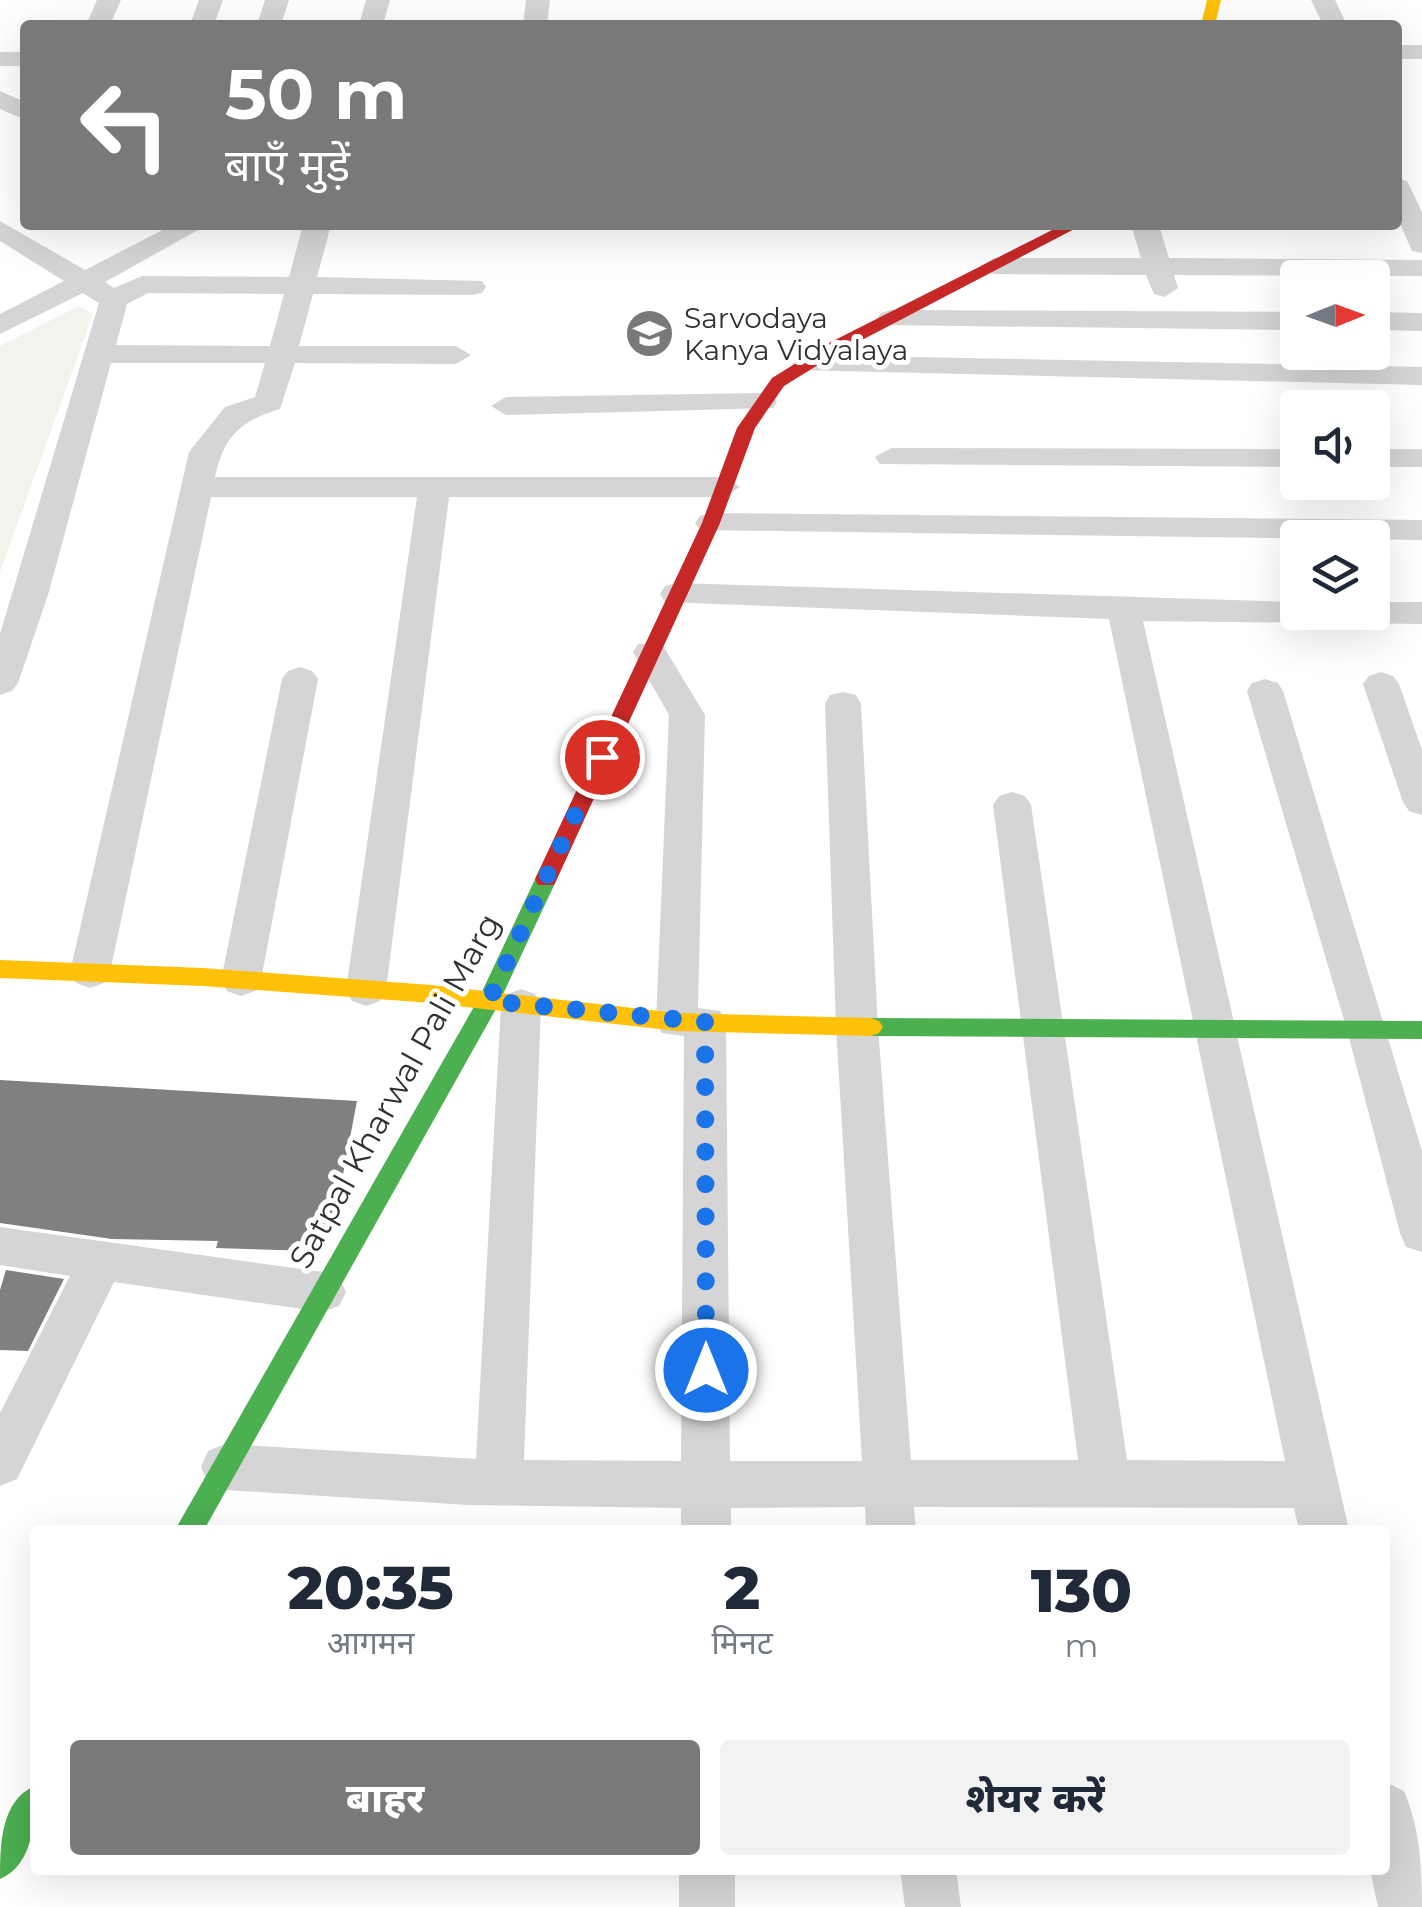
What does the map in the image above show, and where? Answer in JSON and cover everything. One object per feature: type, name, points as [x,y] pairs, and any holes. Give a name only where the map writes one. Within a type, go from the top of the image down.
[{"type":"street","points":[[1405,198],[1422,245]]},
{"type":"street","points":[[0,228],[114,300]]},
{"type":"street","points":[[0,325],[182,230]]},
{"type":"street","points":[[90,972],[205,452],[236,414],[269,403],[316,230]]},
{"type":"street","name":"Satpal Kharwal Pali Marg","points":[[192,1525],[322,1292],[505,1003],[650,652],[711,522],[746,428],[762,402],[778,382],[807,364],[1064,230]]},
{"type":"street","points":[[1146,230],[1173,320]]},
{"type":"street","points":[[994,266],[1422,268]]},
{"type":"street","points":[[0,683],[31,594],[114,300],[142,284],[472,287]]},
{"type":"street","points":[[891,319],[1280,321]]},
{"type":"street","points":[[1390,321],[1422,322]]},
{"type":"street","points":[[99,354],[456,355]]},
{"type":"street","points":[[807,364],[1422,376]]},
{"type":"street","points":[[506,406],[762,402]]},
{"type":"street","points":[[891,457],[1280,458]]},
{"type":"street","points":[[1390,458],[1422,458]]},
{"type":"street","points":[[197,487],[724,487]]},
{"type":"street","points":[[366,990],[434,488]]},
{"type":"street","points":[[711,522],[1422,530]]},
{"type":"street","points":[[0,614],[31,594]]},
{"type":"street","points":[[677,594],[1124,610],[1422,612]]},
{"type":"street","points":[[225,1467],[499,1483],[706,1508],[888,1508],[1105,1480],[1319,1507],[1124,610]]},
{"type":"street","points":[[650,652],[687,715],[691,1022],[706,1508]]},
{"type":"street","points":[[240,980],[300,679]]},
{"type":"street","points":[[1381,684],[1422,802]]},
{"type":"street","points":[[1265,691],[1368,1030],[1422,1233]]},
{"type":"street","points":[[843,704],[857,1027],[888,1508]]},
{"type":"street","points":[[1012,805],[1105,1480]]},
{"type":"street","points":[[0,969],[240,980],[691,1022],[857,1027],[1422,1030]]},
{"type":"street","points":[[499,1483],[505,1003]]},
{"type":"street","points":[[0,1246],[322,1292]]},
{"type":"street","points":[[0,1463],[101,1261]]},
{"type":"street","points":[[0,1863],[30,1811]]},
{"type":"street","points":[[1390,1833],[1406,1907]]},
{"type":"street","points":[[706,1875],[706,1907]]},
{"type":"street","points":[[929,1875],[932,1907]]},
{"type":"shaded area","points":[[79,306],[93,314],[0,572],[0,346]]},
{"type":"building","points":[[0,1080],[357,1101],[337,1206],[311,1251],[216,1248],[218,1241],[112,1239],[0,1223]]},
{"type":"building","points":[[6,1270],[64,1279],[28,1351],[0,1350],[0,1290]]},
{"type":"traffic: fast","points":[[192,1525],[489,1001],[546,879]]},
{"type":"traffic: fast","points":[[871,1027],[1422,1030]]},
{"type":"traffic: fast","points":[[0,1863],[30,1810]]},
{"type":"traffic: slow","points":[[1209,20],[1214,0]]},
{"type":"traffic: slow","points":[[0,969],[203,977],[431,994],[677,1022],[871,1027]]},
{"type":"traffic: jam","points":[[546,879],[711,523],[746,428],[778,382],[833,348],[1064,230]]},
{"type":"place","name":"Sarvodaya Kanya Vidyalaya","points":[[649,334]]},
{"type":"route","points":[[602,757],[489,1001],[705,1022],[706,1370]]}]
